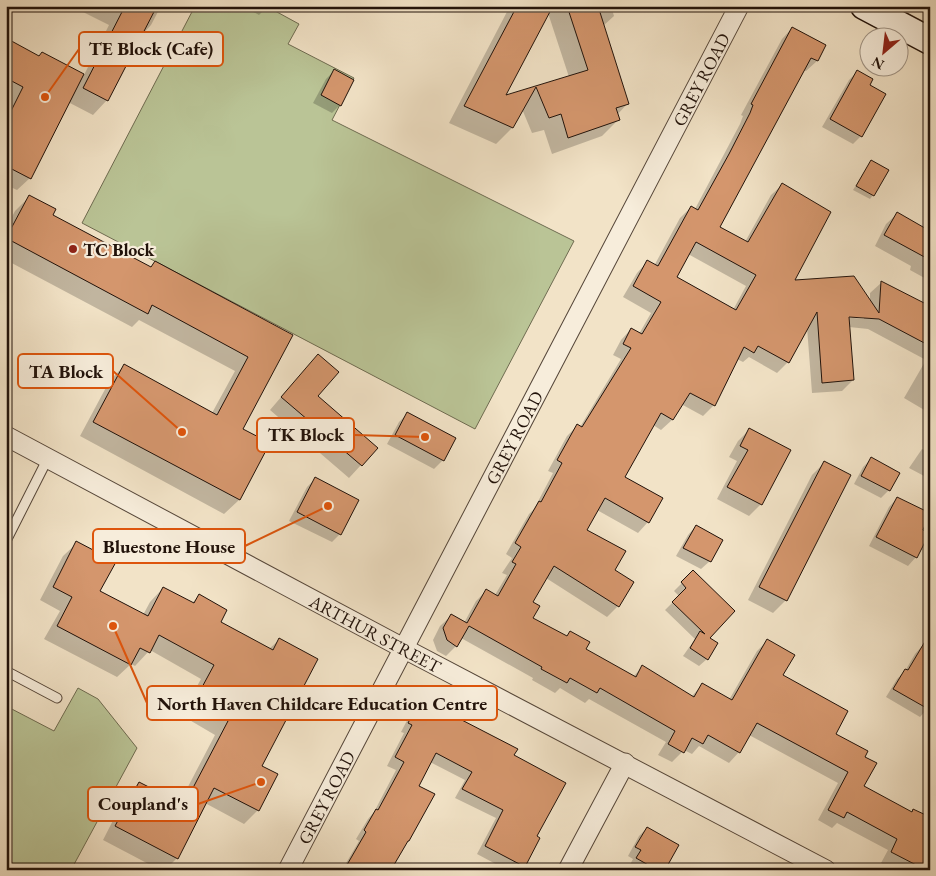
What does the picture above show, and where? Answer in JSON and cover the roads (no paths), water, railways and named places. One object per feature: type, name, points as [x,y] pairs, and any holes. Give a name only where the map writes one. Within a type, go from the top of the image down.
[{"type":"street","name":"GREY ROAD","points":[[288,870],[739,6]]},
{"type":"street","points":[[864,6],[930,41]]},
{"type":"street","name":"ARTHUR STREET","points":[[6,436],[403,648],[826,870]]},
{"type":"street","points":[[568,870],[625,763]]},
{"type":"lane","points":[[6,541],[48,458]]},
{"type":"lane","points":[[6,671],[57,698]]},
{"type":"place","name":"TE Block (Cafe)","points":[[45,97]]},
{"type":"place","name":"TC Block","points":[[73,249]]},
{"type":"place","name":"TA Block","points":[[182,432]]},
{"type":"place","name":"TK Block","points":[[425,437]]},
{"type":"place","name":"Bluestone House","points":[[328,506]]},
{"type":"place","name":"North Haven Childcare Education Centre","points":[[113,626]]},
{"type":"place","name":"Coupland's","points":[[261,782]]}]
